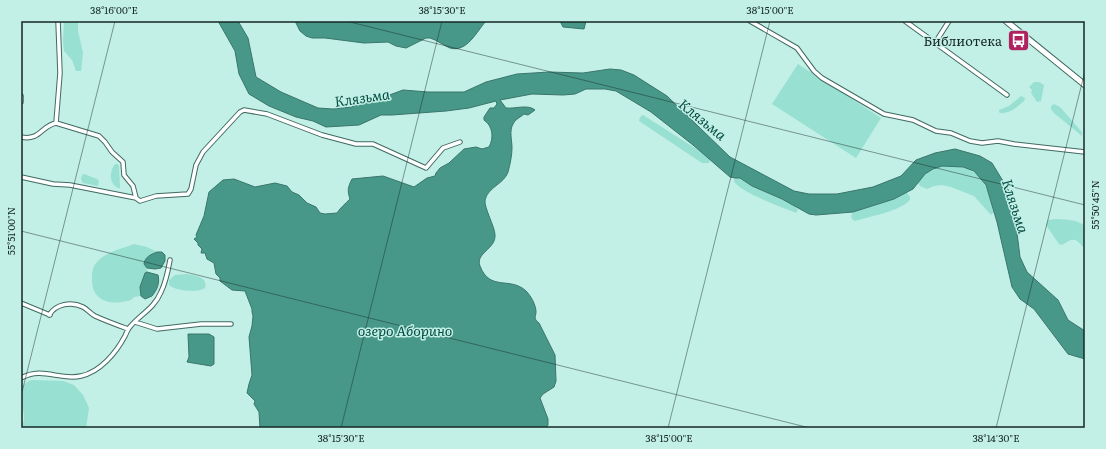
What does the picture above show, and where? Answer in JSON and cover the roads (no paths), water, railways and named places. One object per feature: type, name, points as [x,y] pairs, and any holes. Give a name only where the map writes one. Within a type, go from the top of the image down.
[{"type":"main road","points":[[1006,21],[1085,85]]},
{"type":"street","points":[[56,123],[60,74],[58,21]]},
{"type":"street","points":[[750,21],[797,48],[814,71],[822,78],[884,114],[913,120],[936,131],[951,133],[977,143],[998,141],[1085,152]]},
{"type":"street","points":[[906,21],[1007,95]]},
{"type":"street","points":[[935,42],[949,21]]},
{"type":"street","points":[[21,96],[21,102]]},
{"type":"street","points":[[21,176],[53,184],[70,185],[136,198],[140,201],[156,196],[188,194],[191,189],[196,165],[203,152],[240,112],[244,110],[267,114],[322,135],[356,144],[373,144],[426,168],[443,148],[460,142]]},
{"type":"street","points":[[21,137],[35,137],[50,124],[56,123],[99,136],[106,142],[112,152],[124,162],[124,176],[133,186],[136,198]]},
{"type":"street","points":[[21,378],[37,373],[80,377],[93,372],[102,366],[114,353],[125,337],[128,329],[147,312],[161,293],[170,260]]},
{"type":"street","points":[[21,303],[49,315],[55,307],[62,304],[75,304],[83,307],[94,316],[128,329]]},
{"type":"street","points":[[135,322],[157,329],[201,324],[231,324]]},
{"type":"water","name":"озеро Аборино","points":[[218,21],[238,21],[248,38],[256,77],[281,92],[318,108],[333,109],[352,107],[363,98],[384,97],[403,90],[464,92],[486,82],[517,74],[549,72],[583,73],[610,69],[621,70],[634,75],[667,96],[730,157],[794,191],[809,194],[837,194],[873,187],[901,176],[916,160],[935,153],[955,149],[980,156],[992,163],[1009,191],[1016,225],[1020,257],[1027,272],[1058,300],[1068,320],[1085,331],[1085,359],[1068,354],[1034,309],[1020,299],[1012,287],[997,222],[986,185],[974,171],[963,167],[942,166],[925,174],[913,189],[894,199],[853,212],[816,215],[809,214],[782,199],[752,186],[740,178],[730,177],[693,145],[651,112],[616,91],[605,89],[586,89],[575,94],[532,94],[500,100],[506,108],[529,107],[535,110],[528,115],[524,114],[514,122],[511,130],[512,151],[508,172],[503,180],[489,192],[485,200],[486,208],[495,235],[492,244],[480,258],[480,266],[484,274],[489,279],[513,284],[528,293],[535,306],[535,319],[539,323],[555,355],[556,381],[554,387],[543,394],[540,398],[548,419],[548,425],[546,428],[260,428],[259,412],[254,404],[255,401],[247,393],[252,375],[249,337],[252,326],[252,309],[245,291],[232,290],[220,281],[220,278],[216,274],[214,263],[207,259],[205,253],[201,253],[202,249],[194,239],[197,237],[196,235],[204,216],[209,192],[223,180],[234,179],[255,187],[275,183],[287,186],[292,192],[299,195],[307,203],[316,207],[320,213],[337,213],[350,199],[348,189],[352,179],[383,176],[414,187],[427,178],[435,176],[440,168],[449,163],[464,149],[476,147],[482,149],[489,147],[492,140],[492,132],[489,125],[484,120],[484,117],[490,108],[494,108],[497,104],[496,101],[469,108],[446,111],[381,115],[359,125],[326,127],[269,106],[249,94],[239,74],[235,51]]},
{"type":"water","points":[[295,21],[486,21],[471,40],[462,47],[456,49],[450,48],[430,38],[426,38],[406,48],[396,46],[388,42],[364,43],[325,38],[312,38],[306,36],[300,31]]},
{"type":"water","points":[[560,21],[586,21],[584,29],[563,27]]},
{"type":"water","points":[[157,252],[162,252],[165,255],[165,261],[161,268],[147,268],[144,264],[145,260],[150,255]]},
{"type":"water","points":[[147,272],[158,275],[159,281],[154,294],[145,299],[141,296],[140,287],[145,273]]},
{"type":"water","points":[[188,334],[209,334],[214,337],[214,364],[211,366],[187,362],[189,357]]},
{"type":"place","name":"Библиотека","points":[[1018,40]]},
{"type":"water label","name":"Клязьма","points":[[362,97]]},
{"type":"water label","name":"Клязьма","points":[[703,119]]},
{"type":"water label","name":"Клязьма","points":[[1016,206]]}]
